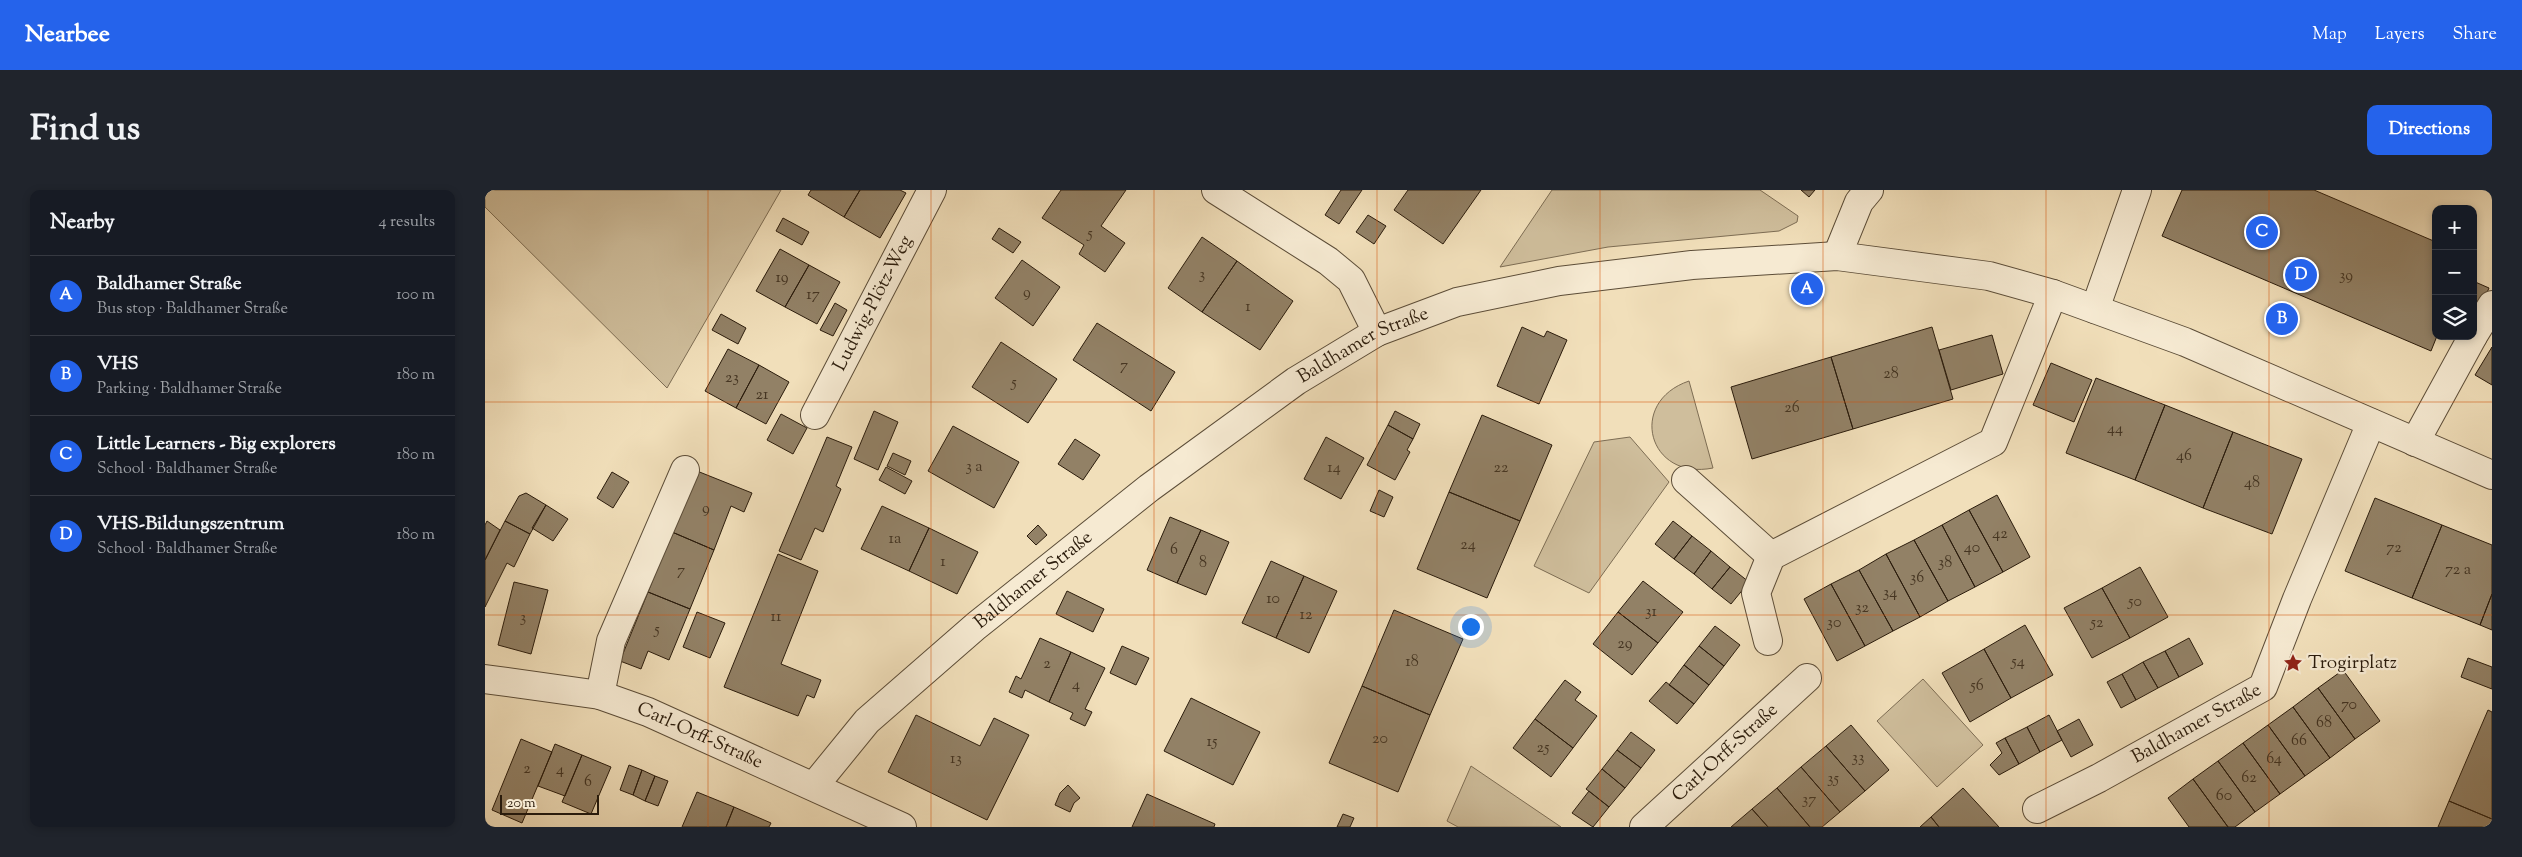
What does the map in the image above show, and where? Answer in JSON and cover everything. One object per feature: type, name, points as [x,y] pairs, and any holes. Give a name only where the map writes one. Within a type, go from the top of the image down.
[{"type":"street","name":"Ludwig-Plötz-Weg","points":[[815,414],[932,190]]},
{"type":"street","points":[[1216,190],[1328,261],[1351,280],[1377,332]]},
{"type":"street","points":[[1837,256],[1859,202],[1869,190]]},
{"type":"street","points":[[2095,309],[2137,190]]},
{"type":"street","name":"Baldhamer Straße","points":[[814,786],[867,720],[976,626],[1164,477],[1296,381],[1377,332],[1457,302],[1559,281],[1692,265],[1837,256],[1989,276],[2053,294],[2185,342],[2492,475]]},
{"type":"street","points":[[1768,641],[1755,593],[1771,556],[1993,442],[2053,294]]},
{"type":"street","points":[[2477,329],[2492,305]]},
{"type":"street","points":[[2415,442],[2471,340]]},
{"type":"street","name":"Baldhamer Straße","points":[[2037,809],[2099,778],[2263,687],[2297,599],[2371,423]]},
{"type":"street","points":[[600,695],[611,641],[685,470]]},
{"type":"street","points":[[1686,480],[1771,556]]},
{"type":"street","name":"Carl-Orff-Straße","points":[[1644,827],[1807,678]]},
{"type":"street","name":"Carl-Orff-Straße","points":[[485,679],[600,695],[648,712],[902,827]]},
{"type":"shaded area","points":[[485,190],[781,190],[667,388],[485,207]]},
{"type":"shaded area","points":[[1552,190],[1760,190],[1798,216],[1797,222],[1779,231],[1608,247],[1500,267]]},
{"type":"shaded area","points":[[1689,381],[1713,468],[1691,469],[1673,463],[1660,452],[1653,437],[1652,421],[1657,405],[1670,391]]},
{"type":"shaded area","points":[[1630,437],[1669,482],[1589,593],[1534,566],[1594,442]]},
{"type":"shaded area","points":[[1923,679],[1983,745],[1937,787],[1877,721]]},
{"type":"shaded area","points":[[1471,766],[1561,827],[1458,827],[1447,821]]},
{"type":"building","points":[[811,190],[860,190],[844,217],[808,195]]},
{"type":"building","points":[[860,190],[900,190],[906,193],[880,238],[844,217]]},
{"type":"building","points":[[1061,190],[1126,190],[1101,226],[1125,243],[1105,272],[1079,254],[1084,245],[1042,218]]},
{"type":"building","points":[[1341,190],[1362,190],[1339,224],[1325,215]]},
{"type":"building","points":[[1408,190],[1481,190],[1443,244],[1394,210]]},
{"type":"building","points":[[1801,190],[1815,190],[1809,197]]},
{"type":"building","points":[[2182,190],[2314,190],[2432,240],[2432,340],[2435,340],[2431,351],[2162,236]]},
{"type":"building","points":[[1368,215],[1386,226],[1374,244],[1356,232]]},
{"type":"building","points":[[783,218],[809,232],[802,245],[776,231]]},
{"type":"building","points":[[999,228],[1021,242],[1013,253],[992,239]]},
{"type":"building","points":[[1202,237],[1237,261],[1202,312],[1168,288]]},
{"type":"building","points":[[780,249],[809,265],[785,307],[756,291]]},
{"type":"building","points":[[1022,260],[1060,287],[1033,326],[995,298]]},
{"type":"building","points":[[1237,261],[1293,301],[1260,350],[1202,312]]},
{"type":"building","points":[[809,265],[840,282],[817,324],[785,307]]},
{"type":"building","points":[[2477,283],[2489,288],[2477,315]]},
{"type":"building","points":[[835,303],[847,310],[833,336],[820,330]]},
{"type":"building","points":[[721,314],[746,328],[738,344],[712,330]]},
{"type":"building","points":[[1097,323],[1175,372],[1151,411],[1073,360]]},
{"type":"building","points":[[1522,327],[1544,337],[1547,331],[1567,340],[1539,404],[1497,386]]},
{"type":"building","points":[[1932,327],[1953,399],[1853,429],[1831,357]]},
{"type":"building","points":[[1992,335],[2003,374],[1951,390],[1939,350]]},
{"type":"building","points":[[1001,342],[1057,379],[1028,423],[972,387]]},
{"type":"building","points":[[2492,347],[2492,385],[2475,375]]},
{"type":"building","points":[[728,349],[759,365],[736,408],[705,391]]},
{"type":"building","points":[[1831,357],[1853,429],[1752,459],[1731,387]]},
{"type":"building","points":[[2051,363],[2092,380],[2074,422],[2033,405]]},
{"type":"building","points":[[759,365],[789,382],[766,424],[736,408]]},
{"type":"building","points":[[2096,378],[2165,405],[2135,480],[2066,453]]},
{"type":"building","points":[[2165,405],[2233,432],[2203,508],[2135,480]]},
{"type":"building","points":[[874,411],[898,422],[878,470],[854,459]]},
{"type":"building","points":[[1395,411],[1420,424],[1413,439],[1388,425]]},
{"type":"building","points":[[781,414],[807,428],[793,454],[767,440]]},
{"type":"building","points":[[1482,415],[1552,445],[1520,521],[1449,492]]},
{"type":"building","points":[[1388,425],[1413,439],[1407,450],[1410,452],[1395,480],[1367,465]]},
{"type":"building","points":[[953,426],[1019,462],[994,508],[928,471]]},
{"type":"building","points":[[2233,432],[2302,459],[2272,534],[2203,508]]},
{"type":"building","points":[[827,437],[852,447],[836,486],[841,489],[823,532],[815,528],[801,560],[779,551]]},
{"type":"building","points":[[1326,437],[1364,458],[1341,499],[1304,479]]},
{"type":"building","points":[[1075,439],[1100,455],[1083,480],[1058,464]]},
{"type":"building","points":[[893,453],[911,461],[905,475],[887,466]]},
{"type":"building","points":[[886,467],[912,481],[905,494],[879,480]]},
{"type":"building","points":[[697,471],[752,493],[744,512],[731,506],[714,550],[672,532]]},
{"type":"building","points":[[612,472],[629,482],[613,508],[597,498]]},
{"type":"building","points":[[1379,490],[1393,497],[1384,517],[1370,511]]},
{"type":"building","points":[[1449,492],[1520,521],[1487,598],[1417,569]]},
{"type":"building","points":[[526,493],[546,505],[530,534],[505,521],[519,496]]},
{"type":"building","points":[[1997,495],[2030,557],[2003,572],[1969,510]]},
{"type":"building","points":[[2375,498],[2442,525],[2412,598],[2345,571]]},
{"type":"building","points":[[546,505],[568,519],[553,541],[532,528]]},
{"type":"building","points":[[882,506],[929,528],[909,571],[861,549]]},
{"type":"building","points":[[1969,510],[2003,572],[1975,587],[1942,525]]},
{"type":"building","points":[[1170,517],[1201,530],[1177,583],[1147,570]]},
{"type":"building","points":[[487,521],[500,530],[485,560],[485,525]]},
{"type":"building","points":[[505,521],[530,534],[514,567],[507,563],[485,607],[485,560]]},
{"type":"building","points":[[1673,521],[1692,536],[1674,559],[1655,544]]},
{"type":"building","points":[[1038,525],[1047,535],[1036,545],[1027,536]]},
{"type":"building","points":[[1942,525],[1975,587],[1948,601],[1914,540]]},
{"type":"building","points":[[2442,525],[2492,545],[2492,594],[2480,625],[2412,598]]},
{"type":"building","points":[[929,528],[978,552],[957,594],[909,571]]},
{"type":"building","points":[[1201,530],[1229,542],[1206,595],[1177,583]]},
{"type":"building","points":[[672,532],[714,550],[690,609],[648,592]]},
{"type":"building","points":[[1692,536],[1711,551],[1694,574],[1674,559]]},
{"type":"building","points":[[1914,540],[1948,601],[1920,617],[1886,554]]},
{"type":"building","points":[[1711,551],[1730,567],[1712,589],[1694,574]]},
{"type":"building","points":[[778,554],[818,571],[781,664],[821,680],[814,698],[807,695],[798,716],[724,687]]},
{"type":"building","points":[[1886,554],[1920,617],[1893,631],[1859,570]]},
{"type":"building","points":[[1271,561],[1304,576],[1276,638],[1242,623]]},
{"type":"building","points":[[1730,567],[1749,582],[1731,604],[1712,589]]},
{"type":"building","points":[[2140,567],[2168,617],[2130,638],[2102,588]]},
{"type":"building","points":[[1859,570],[1893,631],[1865,646],[1831,584]]},
{"type":"building","points":[[1304,576],[1337,591],[1309,653],[1276,638]]},
{"type":"building","points":[[1643,581],[1683,612],[1658,643],[1618,612]]},
{"type":"building","points":[[514,582],[548,590],[531,654],[498,645]]},
{"type":"building","points":[[1831,584],[1865,646],[1837,661],[1804,599]]},
{"type":"building","points":[[2102,588],[2130,638],[2092,658],[2064,608]]},
{"type":"building","points":[[1067,591],[1104,609],[1093,632],[1056,614]]},
{"type":"building","points":[[648,592],[690,609],[669,660],[648,651],[641,669],[620,661]]},
{"type":"building","points":[[2492,594],[2492,630],[2480,625]]},
{"type":"building","points":[[1394,610],[1463,639],[1430,715],[1362,686]]},
{"type":"building","points":[[697,612],[725,623],[710,658],[683,647]]},
{"type":"building","points":[[1618,612],[1658,643],[1632,675],[1593,644]]},
{"type":"building","points":[[2025,625],[2053,675],[2011,698],[1984,649]]},
{"type":"building","points":[[1715,626],[1740,645],[1724,666],[1699,646]]},
{"type":"building","points":[[1040,638],[1071,652],[1049,702],[1025,690],[1022,698],[1009,692],[1016,676],[1021,679]]},
{"type":"building","points":[[2189,638],[2203,664],[2179,677],[2165,651]]},
{"type":"building","points":[[1122,646],[1149,658],[1136,685],[1110,673]]},
{"type":"building","points":[[1699,646],[1724,666],[1709,685],[1684,665]]},
{"type":"building","points":[[1984,649],[2011,698],[1970,722],[1942,673]]},
{"type":"building","points":[[2165,651],[2179,677],[2158,688],[2143,662]]},
{"type":"building","points":[[1071,652],[1105,668],[1085,709],[1092,712],[1085,726],[1070,719],[1073,713],[1049,702]]},
{"type":"building","points":[[2468,658],[2492,667],[2492,689],[2461,677]]},
{"type":"building","points":[[2143,662],[2158,688],[2136,700],[2122,674]]},
{"type":"building","points":[[1684,665],[1709,685],[1694,704],[1669,685]]},
{"type":"building","points":[[2343,670],[2380,721],[2355,739],[2318,688]]},
{"type":"building","points":[[2122,674],[2136,700],[2121,708],[2107,682]]},
{"type":"building","points":[[1565,680],[1581,692],[1575,700],[1597,716],[1573,748],[1535,719]]},
{"type":"building","points":[[1666,682],[1694,704],[1677,724],[1649,701]]},
{"type":"building","points":[[1362,686],[1430,715],[1398,792],[1329,763]]},
{"type":"building","points":[[2318,688],[2355,739],[2330,758],[2293,707]]},
{"type":"building","points":[[1191,698],[1260,732],[1233,785],[1164,751]]},
{"type":"building","points":[[2293,707],[2330,758],[2305,776],[2268,725]]},
{"type":"building","points":[[2488,710],[2492,712],[2492,819],[2449,801]]},
{"type":"building","points":[[916,715],[980,746],[994,718],[1029,735],[987,820],[888,772]]},
{"type":"building","points":[[2049,715],[2062,740],[2040,752],[2027,727]]},
{"type":"building","points":[[1535,719],[1573,748],[1551,777],[1513,748]]},
{"type":"building","points":[[2079,719],[2093,745],[2071,757],[2057,731]]},
{"type":"building","points":[[1851,725],[1889,770],[1865,791],[1826,746]]},
{"type":"building","points":[[2268,725],[2305,776],[2280,794],[2243,743]]},
{"type":"building","points":[[2027,727],[2040,752],[2019,764],[2005,738]]},
{"type":"building","points":[[1631,732],[1655,750],[1641,768],[1617,750]]},
{"type":"building","points":[[2005,738],[2019,764],[1999,775],[1990,765],[2002,753],[1996,743]]},
{"type":"building","points":[[521,739],[552,752],[522,823],[492,810]]},
{"type":"building","points":[[2243,743],[2280,794],[2255,812],[2218,761]]},
{"type":"building","points":[[555,744],[582,755],[565,796],[538,786]]},
{"type":"building","points":[[1826,746],[1865,791],[1840,812],[1801,767]]},
{"type":"building","points":[[1617,750],[1641,768],[1625,788],[1602,769]]},
{"type":"building","points":[[582,755],[611,767],[591,814],[562,802]]},
{"type":"building","points":[[2218,761],[2255,812],[2235,827],[2228,827],[2193,779]]},
{"type":"building","points":[[629,765],[642,770],[633,795],[620,790]]},
{"type":"building","points":[[1801,767],[1840,812],[1822,827],[1810,827],[1777,788]]},
{"type":"building","points":[[1602,769],[1625,788],[1609,807],[1586,789]]},
{"type":"building","points":[[642,770],[655,776],[645,801],[633,795]]},
{"type":"building","points":[[655,776],[668,781],[658,806],[645,801]]},
{"type":"building","points":[[2193,779],[2228,827],[2189,827],[2168,798]]},
{"type":"building","points":[[1068,785],[1080,798],[1074,803],[1070,812],[1055,805],[1060,793]]},
{"type":"building","points":[[1777,788],[1810,827],[1768,827],[1752,809]]},
{"type":"building","points":[[1963,788],[1999,827],[1939,827],[1931,817]]},
{"type":"building","points":[[1589,791],[1609,807],[1593,827],[1572,813]]},
{"type":"building","points":[[697,792],[734,807],[726,827],[682,827]]},
{"type":"building","points":[[1147,794],[1215,824],[1214,827],[1132,827]]},
{"type":"building","points":[[2449,801],[2492,819],[2492,827],[2438,827]]},
{"type":"building","points":[[734,807],[771,823],[769,827],[726,827]]},
{"type":"building","points":[[1752,809],[1768,827],[1731,827]]},
{"type":"building","points":[[1343,814],[1354,818],[1350,827],[1337,827]]},
{"type":"building","points":[[1931,817],[1939,827],[1920,827]]},
{"type":"place","name":"Little Learners - Big explorers","points":[[2262,232]]},
{"type":"place","name":"VHS-Bildungszentrum","points":[[2301,275]]},
{"type":"place","name":"Baldhamer Straße","points":[[1807,289]]},
{"type":"place","name":"VHS","points":[[2282,319]]},
{"type":"place","name":"Trogirplatz","points":[[2293,663]]}]
